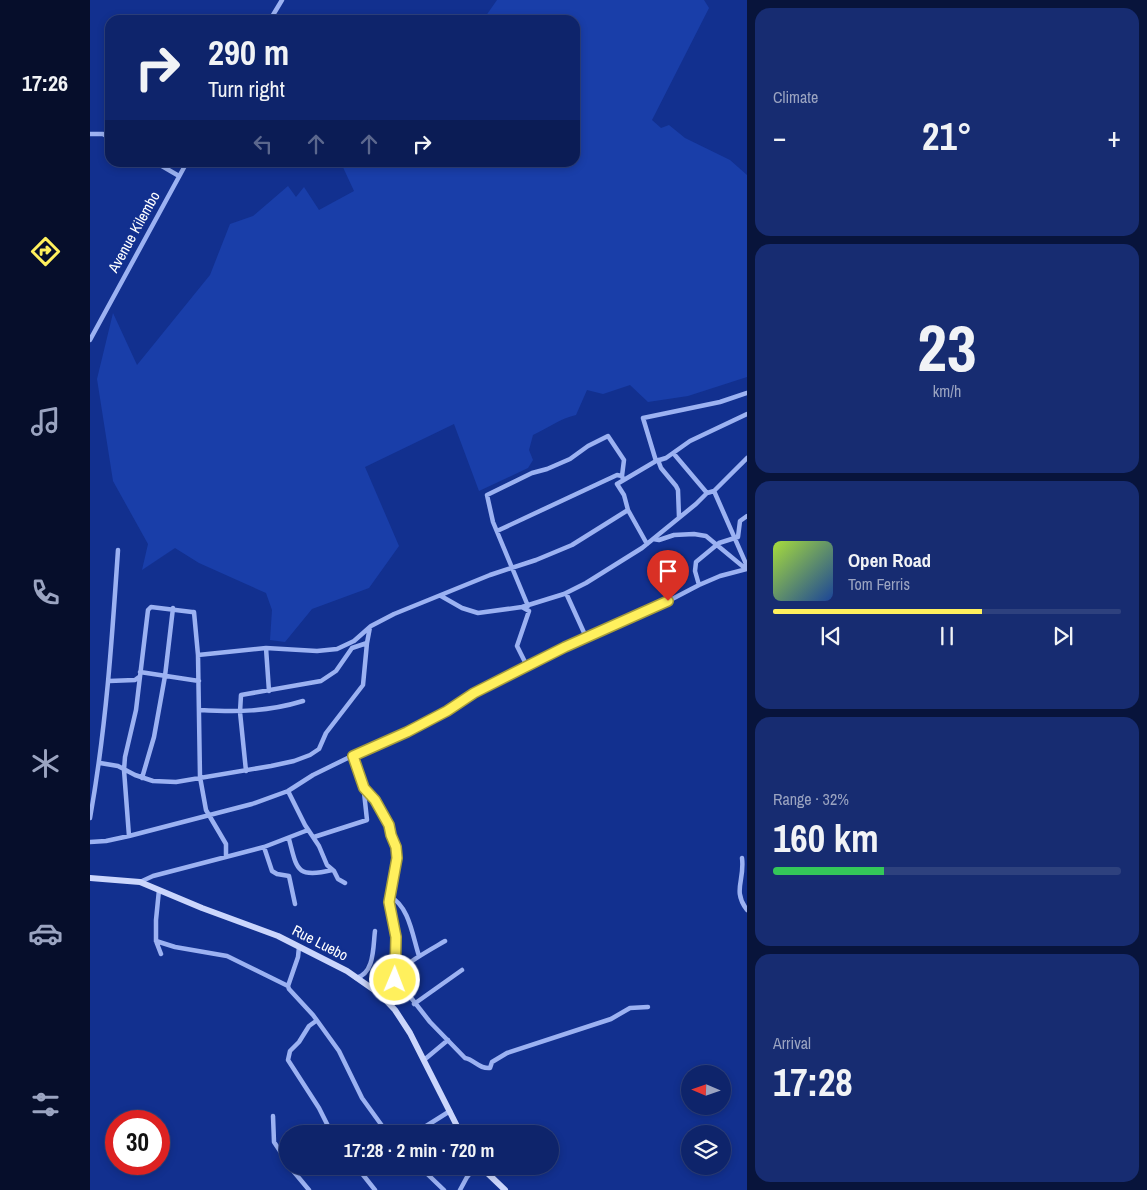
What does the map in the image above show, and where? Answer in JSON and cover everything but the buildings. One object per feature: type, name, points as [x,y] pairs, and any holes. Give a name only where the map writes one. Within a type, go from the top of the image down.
[{"type":"street","points":[[273,15],[282,0]]},
{"type":"street","points":[[90,134],[105,136]]},
{"type":"street","points":[[164,167],[179,176]]},
{"type":"street","name":"Avenue Kilembo","points":[[90,340],[184,167]]},
{"type":"street","points":[[680,517],[676,486],[657,460],[643,418],[720,402],[747,393]]},
{"type":"street","points":[[647,544],[628,510],[624,495],[617,484],[623,478],[657,460],[674,454],[690,441],[747,414]]},
{"type":"street","points":[[528,606],[493,522],[487,495],[532,473],[570,459],[588,446],[608,436],[624,460],[623,478]]},
{"type":"street","points":[[674,454],[707,493]]},
{"type":"street","points":[[441,596],[462,608],[478,613],[528,606],[566,593],[614,567],[654,539],[707,493],[714,491],[747,458]]},
{"type":"street","points":[[497,531],[617,475],[623,478]]},
{"type":"street","points":[[714,491],[747,568]]},
{"type":"street","points":[[198,655],[266,648],[318,651],[338,649],[354,641],[371,626],[411,607],[572,544],[628,510]]},
{"type":"street","points":[[699,585],[696,562],[722,542],[736,539],[739,535],[740,521],[747,516]]},
{"type":"street","points":[[654,539],[659,540],[674,535],[694,534],[706,536],[747,568]]},
{"type":"street","points":[[90,818],[100,763],[109,681],[118,550]]},
{"type":"street","points":[[90,842],[129,836],[252,804],[288,791],[313,775],[407,732],[447,711],[474,693],[586,637],[653,609],[720,576],[747,568]]},
{"type":"street","points":[[566,593],[586,637]]},
{"type":"street","points":[[522,607],[528,611],[517,646],[527,666]]},
{"type":"street","points":[[129,836],[124,770],[126,752],[136,710],[149,608],[173,608],[194,612],[199,681],[200,777],[206,810],[226,844],[226,858]]},
{"type":"street","points":[[142,778],[154,737],[165,676],[173,608]]},
{"type":"street","points":[[100,763],[118,766],[142,778],[176,782],[294,761],[310,755],[319,749],[326,733],[363,685],[367,643],[371,626]]},
{"type":"street","points":[[246,770],[240,712],[241,695],[321,681],[336,671],[352,648],[367,643]]},
{"type":"street","points":[[266,648],[269,691]]},
{"type":"street","points":[[109,681],[135,680],[139,675]]},
{"type":"street","points":[[139,675],[165,676],[199,681]]},
{"type":"street","points":[[200,710],[240,712],[286,706],[303,701]]},
{"type":"street","points":[[314,837],[366,822],[368,819],[364,788],[353,756]]},
{"type":"street","points":[[125,780],[135,776]]},
{"type":"street","points":[[364,788],[375,800],[389,825],[396,847],[395,868],[390,897],[396,937],[396,982],[465,1058],[490,1068],[492,1062],[507,1053],[611,1019],[630,1008],[648,1007]]},
{"type":"street","points":[[288,791],[308,830],[319,846],[327,866],[338,879],[346,884]]},
{"type":"street","points":[[367,810],[370,802],[375,800]]},
{"type":"street","points":[[140,882],[153,876],[264,848],[308,830]]},
{"type":"street","points":[[289,839],[296,865],[300,870],[312,873],[332,870]]},
{"type":"street","points":[[264,848],[272,871],[277,874],[290,876],[295,904]]},
{"type":"street","points":[[747,862],[742,858],[744,869],[739,893],[740,900],[747,910]]},
{"type":"street","name":"Rue Luebo","points":[[90,878],[140,882],[202,908],[278,936],[338,965],[380,994],[403,1022],[457,1125]]},
{"type":"street","points":[[159,890],[156,912],[156,941],[161,954]]},
{"type":"street","points":[[390,897],[397,900],[404,909],[419,956]]},
{"type":"street","points":[[355,978],[365,974],[368,968],[372,956],[375,930]]},
{"type":"street","points":[[156,941],[175,947],[227,956],[288,986],[339,1052],[362,1098],[382,1125]]},
{"type":"street","points":[[380,994],[395,976],[419,956],[445,941]]},
{"type":"street","points":[[288,986],[299,947]]},
{"type":"street","points":[[414,1004],[462,970]]},
{"type":"street","points":[[316,1021],[309,1026],[300,1042],[290,1051],[288,1060],[319,1108],[328,1125]]},
{"type":"street","points":[[424,1060],[448,1040]]},
{"type":"street","points":[[428,1125],[450,1111]]},
{"type":"street","points":[[273,1116],[274,1142],[279,1150]]},
{"type":"street","points":[[296,1175],[309,1190]]},
{"type":"street","points":[[363,1175],[375,1190]]},
{"type":"street","points":[[428,1175],[444,1190]]},
{"type":"street","points":[[460,1190],[468,1175]]},
{"type":"street","points":[[489,1175],[504,1190]]},
{"type":"shaded area","points":[[497,0],[704,0],[709,8],[652,120],[661,128],[669,125],[685,138],[730,160],[747,175],[747,377],[688,396],[648,402],[630,385],[603,394],[587,390],[576,415],[559,421],[533,435],[529,450],[533,460],[528,468],[479,491],[454,424],[365,467],[399,546],[369,588],[312,609],[285,642],[270,640],[272,610],[266,593],[199,563],[175,548],[142,570],[148,544],[113,481],[97,379],[113,313],[137,365],[210,275],[230,224],[253,216],[288,186],[296,197],[304,187],[319,210],[354,191],[343,167],[580,167],[580,15],[486,15]]},
{"type":"route","points":[[395,980],[396,937],[389,902],[397,858],[396,847],[389,825],[371,794],[364,788],[353,756],[407,732],[447,711],[474,693],[565,647],[668,601]]}]
